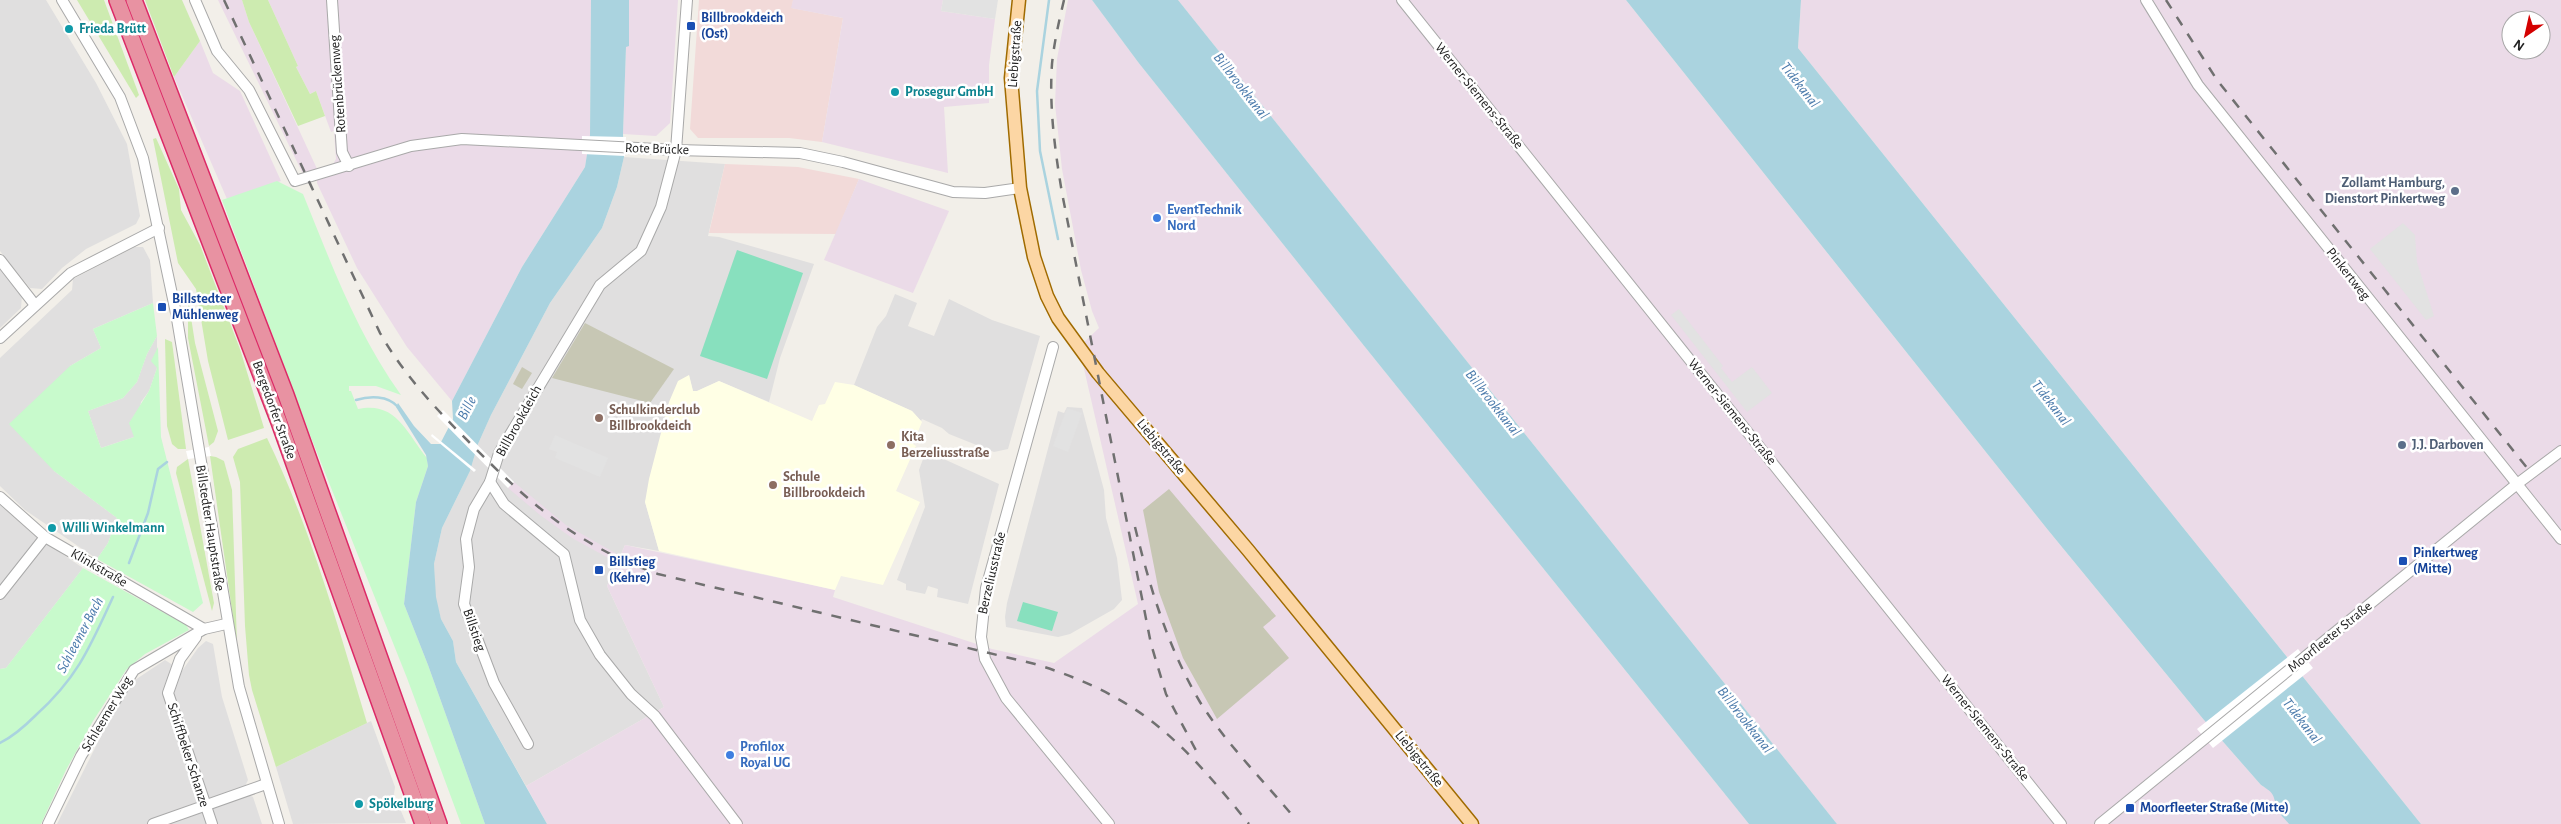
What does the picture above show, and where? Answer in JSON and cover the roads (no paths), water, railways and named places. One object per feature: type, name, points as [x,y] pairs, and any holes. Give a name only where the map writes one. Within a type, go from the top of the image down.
[{"type":"highway","name":"Bergedorfer Straße","points":[[117,0],[279,422],[423,824]]},
{"type":"highway","name":"Bergedorfer Straße","points":[[134,0],[286,395],[439,824]]},
{"type":"main road","name":"Liebigstraße","points":[[1019,0],[1011,78],[1020,188],[1039,274],[1052,307],[1069,335],[1472,824]]},
{"type":"street","name":"Billstedter Hauptstraße","points":[[62,0],[105,71],[129,116],[143,158],[176,313],[226,624],[241,700],[279,824]]},
{"type":"street","name":"Rote Brücke","points":[[195,0],[217,51],[249,90],[295,181],[411,146],[462,138],[626,148],[800,153],[843,162],[953,192],[985,193],[1020,188]]},
{"type":"street","name":"Rotenbrückenweg","points":[[332,0],[342,152],[348,166]]},
{"type":"street","name":"Billbrookdeich","points":[[490,482],[499,453],[600,285],[641,251],[661,207],[676,150],[687,0]]},
{"type":"street","name":"Werner-Siemens-Straße","points":[[1402,0],[2061,824]]},
{"type":"street","name":"Pinkertweg","points":[[2146,0],[2198,85],[2561,539]]},
{"type":"street","points":[[0,338],[35,304],[75,270],[159,228]]},
{"type":"street","points":[[0,260],[35,304]]},
{"type":"street","name":"Berzeliusstraße","points":[[1053,347],[986,588],[981,637],[985,659],[1006,698],[1109,824]]},
{"type":"street","name":"Moorfleeter Straße","points":[[2100,824],[2517,484],[2561,452]]},
{"type":"street","points":[[490,482],[495,493],[504,504],[564,554],[580,620],[600,655],[631,694],[655,716],[737,824]]},
{"type":"street","name":"Billstieg","points":[[490,482],[474,509],[466,539],[469,567],[464,604],[494,684],[528,744]]},
{"type":"street","name":"Klinkstraße","points":[[0,497],[45,537],[202,631]]},
{"type":"street","points":[[0,594],[45,537]]},
{"type":"street","name":"Schleemer Weg","points":[[48,824],[81,756],[134,670],[202,631],[226,624]]},
{"type":"street","name":"Schiffbeker Schanze","points":[[202,631],[180,659],[168,693],[212,824]]},
{"type":"street","points":[[152,824],[204,804],[266,784]]},
{"type":"water","name":"Bille","points":[[591,0],[629,0],[629,46],[626,47],[623,134],[624,157],[617,187],[602,228],[550,303],[491,415],[478,444],[470,471],[442,528],[434,564],[436,597],[441,619],[453,641],[456,662],[547,824],[485,824],[404,604],[416,502],[428,466],[426,455],[396,407],[398,403],[414,426],[431,444],[440,444],[453,419],[452,401],[522,267],[585,167],[590,135]]},
{"type":"water","name":"Billbrookkanal","points":[[1092,0],[1178,0],[1837,824],[1749,824],[1365,347],[1138,62]]},
{"type":"water","name":"Tidekanal","points":[[1626,0],[1801,0],[1798,48],[2421,824],[2289,824],[2279,811],[2271,792],[2261,785],[2204,720],[2048,530]]},
{"type":"waterway","points":[[1049,0],[1037,91],[1040,151],[1058,239]]},
{"type":"waterway","name":"Schleemer Bach","points":[[356,400],[384,398],[398,407]]},
{"type":"waterway","name":"Schleemer Bach","points":[[129,563],[148,513],[158,469],[167,462]]},
{"type":"waterway","name":"Schleemer Bach","points":[[0,743],[23,727],[63,688],[82,661],[113,597]]},
{"type":"railway","points":[[224,0],[380,333],[389,348],[410,377],[444,417],[512,484],[555,520],[602,550],[658,574],[1035,664],[1104,691],[1131,707],[1179,745],[1202,768],[1249,824]]},
{"type":"railway","points":[[1064,0],[1054,48],[1051,80],[1053,129],[1062,193],[1151,644],[1166,694],[1199,756]]},
{"type":"railway","points":[[2166,0],[2217,80],[2532,474]]},
{"type":"railway","points":[[1135,527],[1147,572],[1169,639],[1200,702],[1244,760],[1292,815]]},
{"type":"place","name":"Billbrookdeich (Ost)","points":[[691,26]]},
{"type":"place","name":"Frieda Brütt","points":[[69,29]]},
{"type":"place","name":"Prosegur GmbH","points":[[895,92]]},
{"type":"place","name":"Zollamt Hamburg, Dienstort Pinkertweg","points":[[2455,191]]},
{"type":"place","name":"EventTechnik Nord","points":[[1157,218]]},
{"type":"place","name":"Billstedter Mühlenweg","points":[[162,307]]},
{"type":"place","name":"Schulkinderclub Billbrookdeich","points":[[599,418]]},
{"type":"place","name":"Kita Berzeliusstraße","points":[[891,445]]},
{"type":"place","name":"J.J. Darboven","points":[[2402,445]]},
{"type":"place","name":"Schule Billbrookdeich","points":[[773,485]]},
{"type":"place","name":"Willi Winkelmann","points":[[52,528]]},
{"type":"place","name":"Pinkertweg (Mitte)","points":[[2403,561]]},
{"type":"place","name":"Billstieg (Kehre)","points":[[599,570]]},
{"type":"place","name":"Profilox Royal UG","points":[[730,755]]},
{"type":"place","name":"Spökelburg","points":[[359,804]]},
{"type":"place","name":"Moorfleeter Straße (Mitte)","points":[[2130,808]]}]
